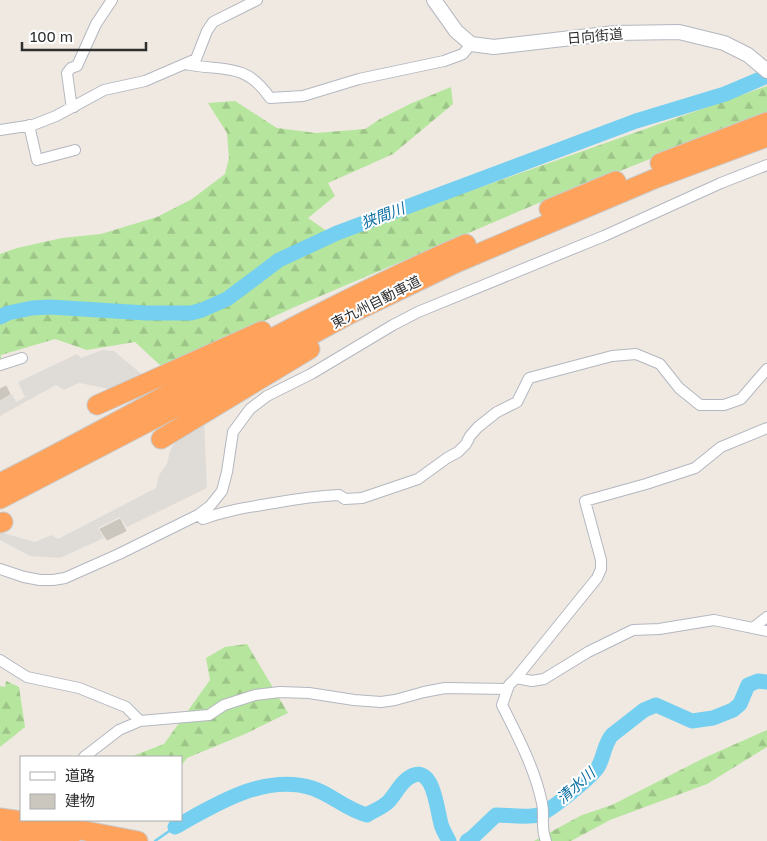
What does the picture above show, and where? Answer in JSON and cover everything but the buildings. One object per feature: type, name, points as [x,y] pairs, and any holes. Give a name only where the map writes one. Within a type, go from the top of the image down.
[{"type":"highway","name":"東九州自動車道","points":[[0,483],[90,437],[279,335],[404,272],[580,195],[767,122]]},
{"type":"highway","name":"東九州自動車道","points":[[0,498],[204,393],[382,298],[456,263],[654,179],[767,137]]},
{"type":"highway","points":[[161,439],[392,302],[542,225]]},
{"type":"highway","points":[[96,405],[339,298],[404,272]]},
{"type":"highway","points":[[1,821],[70,841]]},
{"type":"highway","points":[[1,821],[65,827],[138,841]]},
{"type":"street","points":[[74,107],[71,102],[68,74],[71,68],[77,66],[96,24],[112,0]]},
{"type":"street","points":[[0,130],[29,126],[56,116],[104,90],[145,81],[196,59],[206,31],[213,22],[257,0]]},
{"type":"street","points":[[186,64],[229,68],[244,72],[254,79],[270,98],[303,96],[359,79],[444,61],[463,54],[471,44],[456,31],[434,0]]},
{"type":"street","name":"日向街道","points":[[471,44],[494,47],[615,33],[679,32],[724,43],[748,55],[766,70]]},
{"type":"street","points":[[29,126],[37,160],[75,150]]},
{"type":"street","points":[[0,569],[40,580],[64,578],[119,554],[198,515],[210,506],[222,491],[233,432],[250,409],[266,396],[311,374],[393,324],[418,312],[604,236],[767,165]]},
{"type":"street","points":[[198,515],[203,519],[248,506],[321,496],[340,495],[345,499],[362,498],[418,479],[446,458],[458,452],[478,427],[497,412],[517,402],[529,378],[548,372],[612,356],[636,354],[660,364],[679,388],[700,405],[724,405],[741,399],[767,369]]},
{"type":"street","points":[[0,365],[22,358]]},
{"type":"street","points":[[546,841],[542,832],[542,804],[532,768],[502,705],[509,685],[597,578],[601,569],[601,560],[585,501],[695,468],[722,447],[767,428]]},
{"type":"street","points":[[753,628],[767,617]]},
{"type":"street","points":[[516,678],[532,681],[544,679],[588,652],[633,630],[714,620],[767,631]]},
{"type":"street","points":[[0,660],[27,677],[79,688],[126,707],[140,721]]},
{"type":"street","points":[[85,756],[119,730],[140,721],[209,715],[224,705],[254,695],[280,692],[309,693],[381,702],[445,688],[507,690]]},
{"type":"green space","points":[[767,86],[767,113],[541,202],[297,306],[162,367],[135,342],[87,350],[55,339],[1,355],[0,373],[0,254],[17,248],[62,238],[101,234],[157,217],[192,199],[225,174],[229,158],[227,133],[208,103],[235,101],[277,128],[316,133],[365,129],[412,103],[451,87],[453,104],[393,154],[328,183],[335,196],[308,218],[337,238]]},
{"type":"green space","points":[[247,644],[288,713],[245,734],[187,758],[182,765],[182,756],[133,756],[164,744],[210,680],[206,658],[225,647]]},
{"type":"green space","points":[[6,681],[19,687],[25,727],[0,747],[0,686],[5,687]]},
{"type":"green space","points":[[767,730],[767,747],[707,784],[610,820],[571,841],[534,841],[582,815],[612,805],[704,758]]},
{"type":"shaded area","points":[[102,350],[114,351],[145,377],[125,387],[110,389],[79,383],[64,390],[56,385],[0,416],[0,400],[12,394],[16,402],[25,397],[18,382],[77,354],[81,358]]},
{"type":"shaded area","points":[[204,420],[207,488],[127,527],[120,517],[98,528],[104,538],[60,558],[30,556],[0,540],[0,533],[35,542],[51,535],[58,539],[156,488],[159,475],[167,464],[170,451],[178,436]]},
{"type":"waterway","name":"狭間川","points":[[0,317],[8,313],[32,308],[50,307],[146,313],[191,313],[202,310],[227,299],[279,260],[337,233],[636,121],[725,94],[767,76]]},
{"type":"waterway","name":"清水川","points":[[467,841],[496,815],[538,815],[560,801],[588,778],[598,767],[607,742],[612,735],[644,710],[656,705],[692,721],[713,718],[733,710],[740,704],[748,685],[758,681],[767,682]]},
{"type":"waterway","name":"清水川","points":[[175,827],[223,801],[258,788],[276,785],[294,784],[312,788],[367,815],[387,803],[406,779],[418,774],[425,777],[430,783],[442,827],[449,841]]},
{"type":"waterway","points":[[155,841],[175,827]]}]
